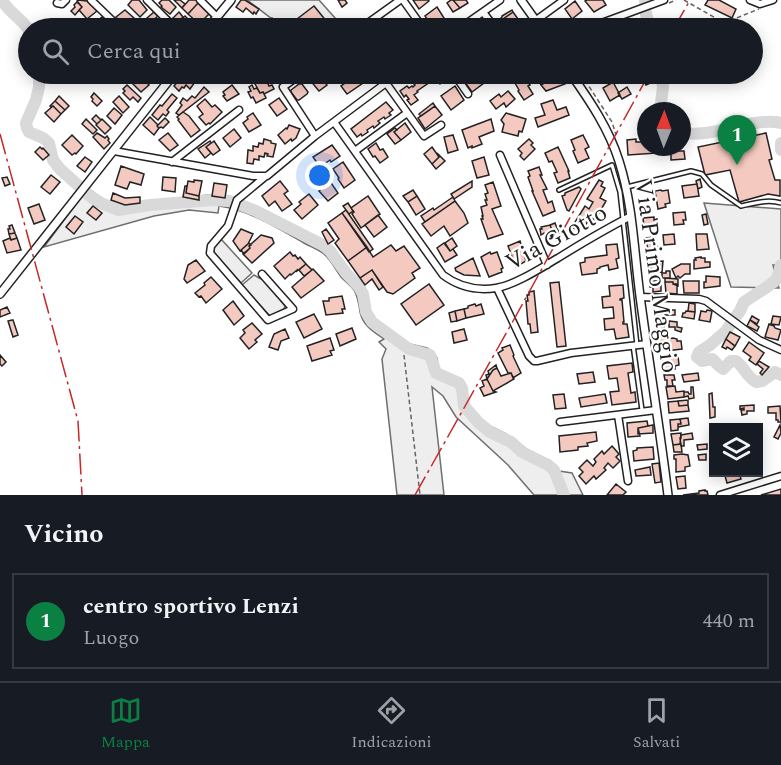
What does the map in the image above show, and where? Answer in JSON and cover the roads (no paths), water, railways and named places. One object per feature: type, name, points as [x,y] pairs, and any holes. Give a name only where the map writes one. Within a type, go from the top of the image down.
[{"type":"street","points":[[57,3],[62,4],[66,0]]},
{"type":"street","points":[[92,0],[110,18]]},
{"type":"street","points":[[147,0],[165,18]]},
{"type":"street","points":[[201,0],[217,17],[231,0]]},
{"type":"street","points":[[376,18],[401,0],[415,18]]},
{"type":"street","points":[[474,18],[500,0]]},
{"type":"street","points":[[521,0],[533,18]]},
{"type":"street","points":[[539,18],[564,0]]},
{"type":"street","points":[[750,0],[760,4],[773,0]]},
{"type":"street","points":[[614,18],[660,1]]},
{"type":"street","points":[[483,12],[488,18]]},
{"type":"street","points":[[0,294],[114,151],[162,84]]},
{"type":"street","points":[[287,84],[283,87],[315,136]]},
{"type":"street","points":[[262,274],[293,309],[268,320],[210,253],[211,246],[228,226],[237,200],[315,136],[385,84]]},
{"type":"street","points":[[387,84],[424,136],[441,125]]},
{"type":"street","points":[[461,84],[468,94]]},
{"type":"street","name":"Via Primo Maggio","points":[[579,84],[602,120],[618,158],[626,187],[668,495]]},
{"type":"street","points":[[172,162],[239,110]]},
{"type":"street","points":[[355,151],[407,112]]},
{"type":"street","points":[[334,122],[443,275],[456,284],[471,289],[497,288],[529,356],[534,361],[571,353],[647,344]]},
{"type":"street","points":[[114,151],[253,176],[267,176]]},
{"type":"street","points":[[500,155],[547,265]]},
{"type":"street","name":"Via Giotto","points":[[497,288],[547,265],[631,216]]},
{"type":"street","points":[[640,297],[706,301],[759,340],[781,350]]},
{"type":"street","points":[[560,422],[656,410]]},
{"type":"street","points":[[618,415],[628,481]]},
{"type":"street","points":[[720,495],[781,476]]},
{"type":"lane","points":[[559,190],[612,165],[620,192],[642,412]]},
{"type":"lane","points":[[626,187],[691,171],[702,174],[711,185],[741,206],[757,202],[781,203]]},
{"type":"waterway","points":[[2,0],[18,18]]},
{"type":"waterway","points":[[645,0],[647,18]]},
{"type":"waterway","points":[[39,84],[36,100],[26,123],[27,128],[29,132],[49,143],[53,160],[91,197],[118,210],[212,200],[230,201],[256,211],[323,245],[359,287],[363,294],[366,312],[372,322],[409,349],[430,355],[436,373],[459,383],[462,388],[464,406],[479,423],[554,470],[564,495]]},
{"type":"waterway","points":[[661,102],[663,84]]},
{"type":"waterway","points":[[691,134],[756,123],[781,123]]},
{"type":"waterway","points":[[781,143],[781,150]]},
{"type":"waterway","points":[[734,319],[744,302],[777,279],[781,265]]},
{"type":"waterway","points":[[730,325],[710,345],[699,352],[697,357],[702,361],[712,359],[723,369],[731,361],[736,361],[756,382],[762,381],[775,372],[781,375]]},
{"type":"place","name":"centro sportivo Lenzi","points":[[737,165]]}]
